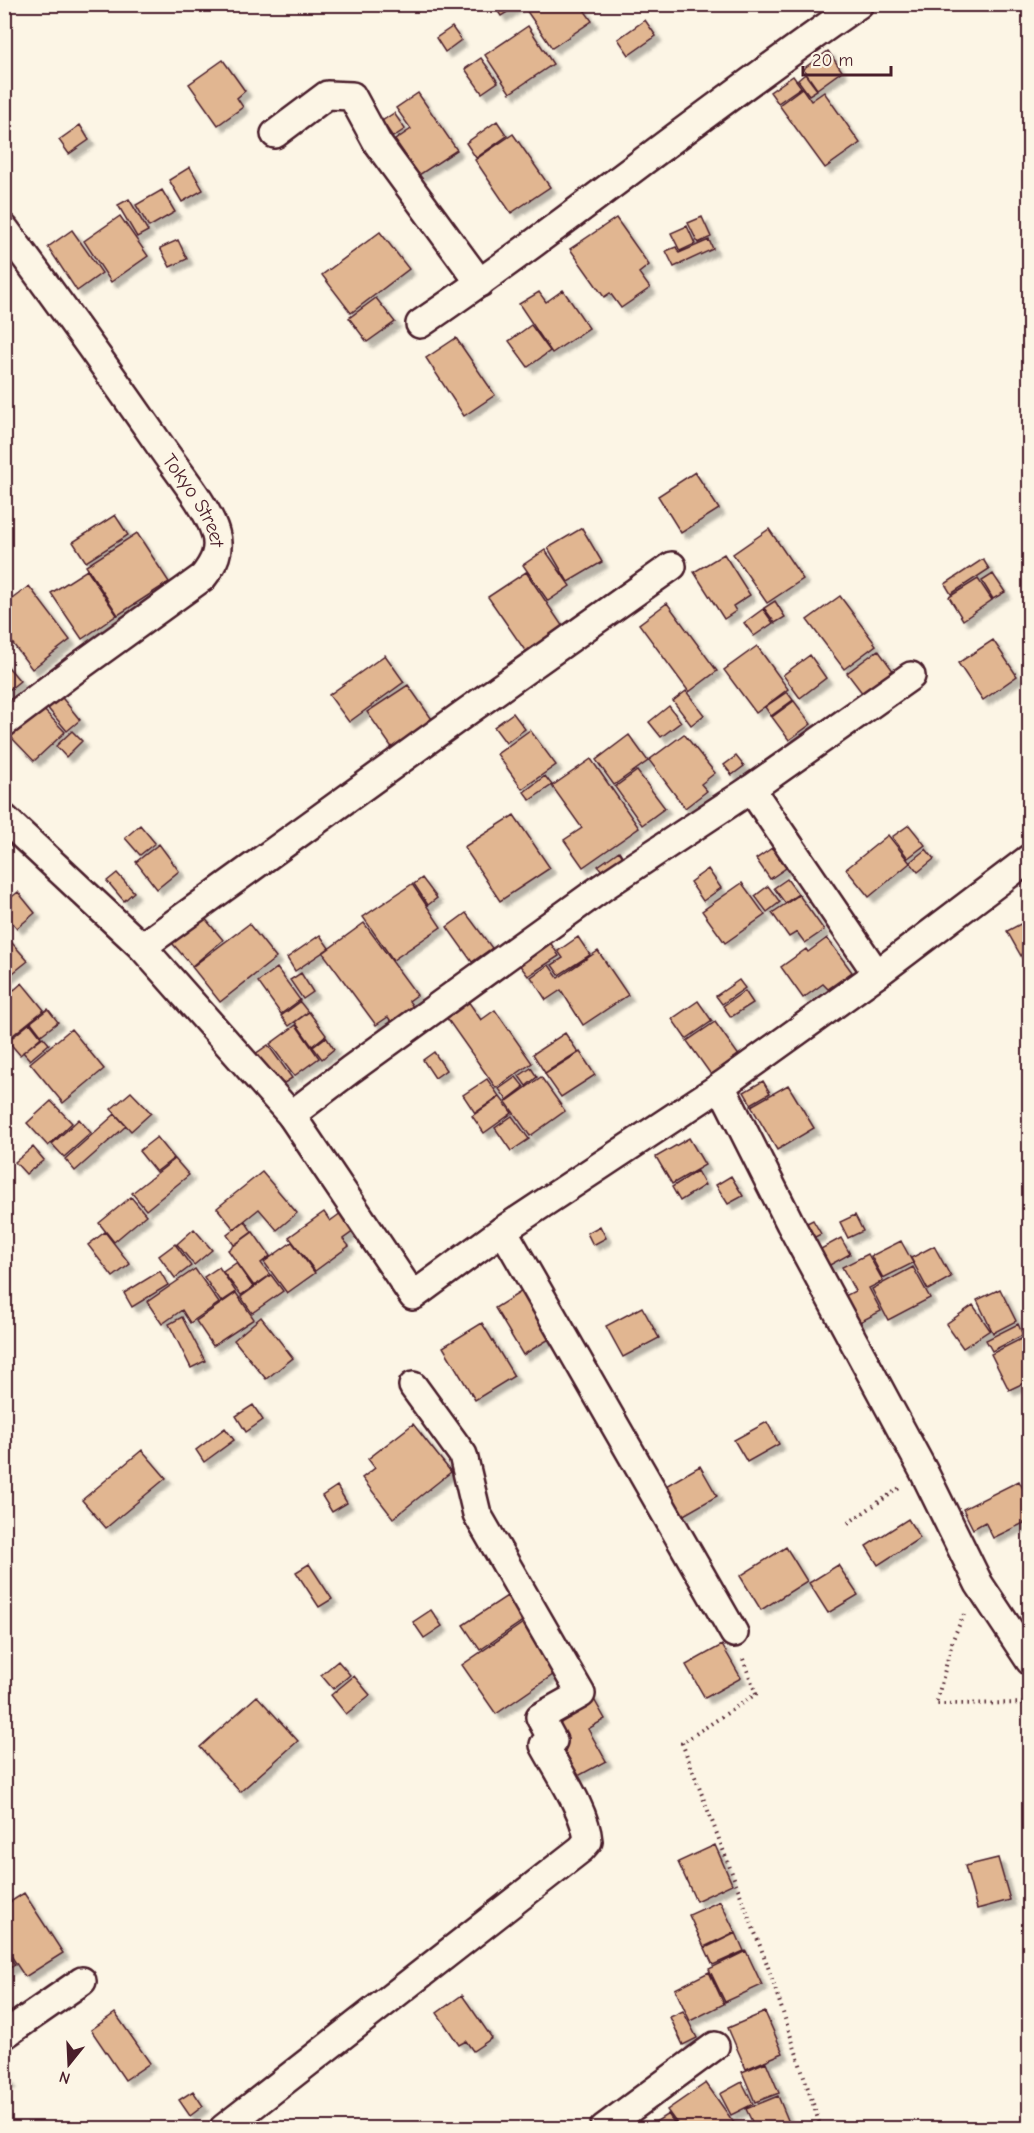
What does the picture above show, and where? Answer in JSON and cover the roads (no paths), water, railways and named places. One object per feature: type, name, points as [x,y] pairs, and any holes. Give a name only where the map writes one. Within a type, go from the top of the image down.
[{"type":"street","points":[[420,324],[480,283],[849,8]]},
{"type":"street","points":[[275,134],[327,95],[352,96],[378,144],[480,283]]},
{"type":"street","name":"Tokyo Street","points":[[4,228],[99,357],[199,502],[215,530],[218,545],[215,562],[203,577],[4,723]]},
{"type":"street","points":[[142,947],[672,566]]},
{"type":"street","points":[[291,1115],[603,887],[751,789],[911,675]]},
{"type":"street","points":[[751,789],[877,974]]},
{"type":"street","points":[[4,818],[142,947],[291,1115],[413,1296],[503,1230],[721,1086],[877,974],[1029,858]]},
{"type":"street","points":[[721,1086],[790,1223],[924,1472],[979,1584],[1029,1661]]},
{"type":"street","points":[[503,1230],[734,1633]]},
{"type":"street","points":[[224,2128],[472,1935],[581,1849],[588,1841],[587,1831],[579,1810],[544,1745],[553,1741],[540,1717],[581,1694],[477,1515],[463,1455],[413,1386]]},
{"type":"street","points":[[4,2035],[82,1982]]},
{"type":"street","points":[[604,2128],[715,2046]]}]
